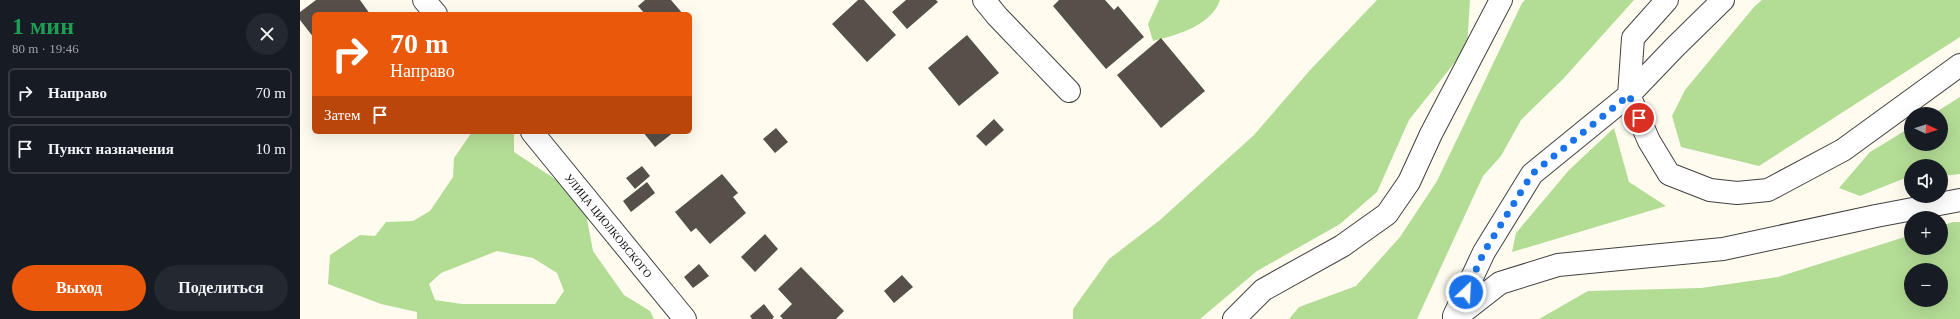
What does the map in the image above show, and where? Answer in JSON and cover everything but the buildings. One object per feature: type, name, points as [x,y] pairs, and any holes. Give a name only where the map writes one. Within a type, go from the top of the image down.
[{"type":"street","points":[[424,0],[434,12]]},
{"type":"street","points":[[984,0],[997,16],[1069,91]]},
{"type":"street","points":[[1234,319],[1263,290],[1342,246],[1387,214],[1409,182],[1431,134],[1501,0]]},
{"type":"street","points":[[1667,0],[1633,38],[1629,95],[1649,141],[1669,174],[1710,190],[1737,193],[1768,190],[1843,150],[1960,65]]},
{"type":"street","points":[[1454,319],[1484,252],[1532,174],[1629,95],[1675,47],[1724,0]]},
{"type":"street","name":"УЛИЦА ЦИОЛКОВСКОГО","points":[[534,134],[685,319]]},
{"type":"street","points":[[1454,319],[1500,283],[1558,265],[1723,249],[1876,216],[1960,200]]},
{"type":"green space","points":[[1159,0],[1220,0],[1216,9],[1201,23],[1172,36],[1153,41],[1148,24]]},
{"type":"green space","points":[[1377,0],[1470,0],[1467,47],[1409,120],[1377,192],[1340,224],[1257,271],[1200,319],[1073,319],[1073,309],[1109,259],[1160,220],[1254,135],[1311,69]]},
{"type":"green space","points":[[1525,0],[1634,0],[1564,78],[1521,120],[1501,156],[1483,176],[1417,319],[1289,319],[1299,307],[1356,286],[1400,237],[1437,181],[1522,3]]},
{"type":"green space","points":[[1762,0],[1960,0],[1960,37],[1759,166],[1681,147],[1672,116],[1685,90],[1754,7]]},
{"type":"green space","points":[[1960,97],[1960,174],[1948,175],[1948,159],[1904,159],[1904,179],[1860,196],[1839,188],[1870,152],[1904,131],[1904,151],[1948,151],[1948,107],[1944,107]]},
{"type":"green space","points":[[1614,128],[1629,182],[1666,206],[1512,252],[1516,233],[1569,170]]},
{"type":"green space","points":[[471,134],[514,134],[514,152],[561,183],[584,203],[593,251],[624,295],[650,311],[654,319],[417,319],[417,312],[381,304],[328,284],[330,255],[360,235],[375,236],[386,222],[413,221],[430,211],[453,177],[454,158]],"holes":[[[497,251],[533,258],[557,273],[564,291],[555,304],[462,304],[435,300],[429,284],[441,273]]]},
{"type":"green space","points":[[1960,222],[1960,319],[1539,319],[1588,291],[1701,288],[1778,277],[1904,237],[1904,255],[1948,255],[1948,224]]},
{"type":"route","points":[[1466,292],[1484,252],[1532,174],[1629,95],[1639,118]]}]
